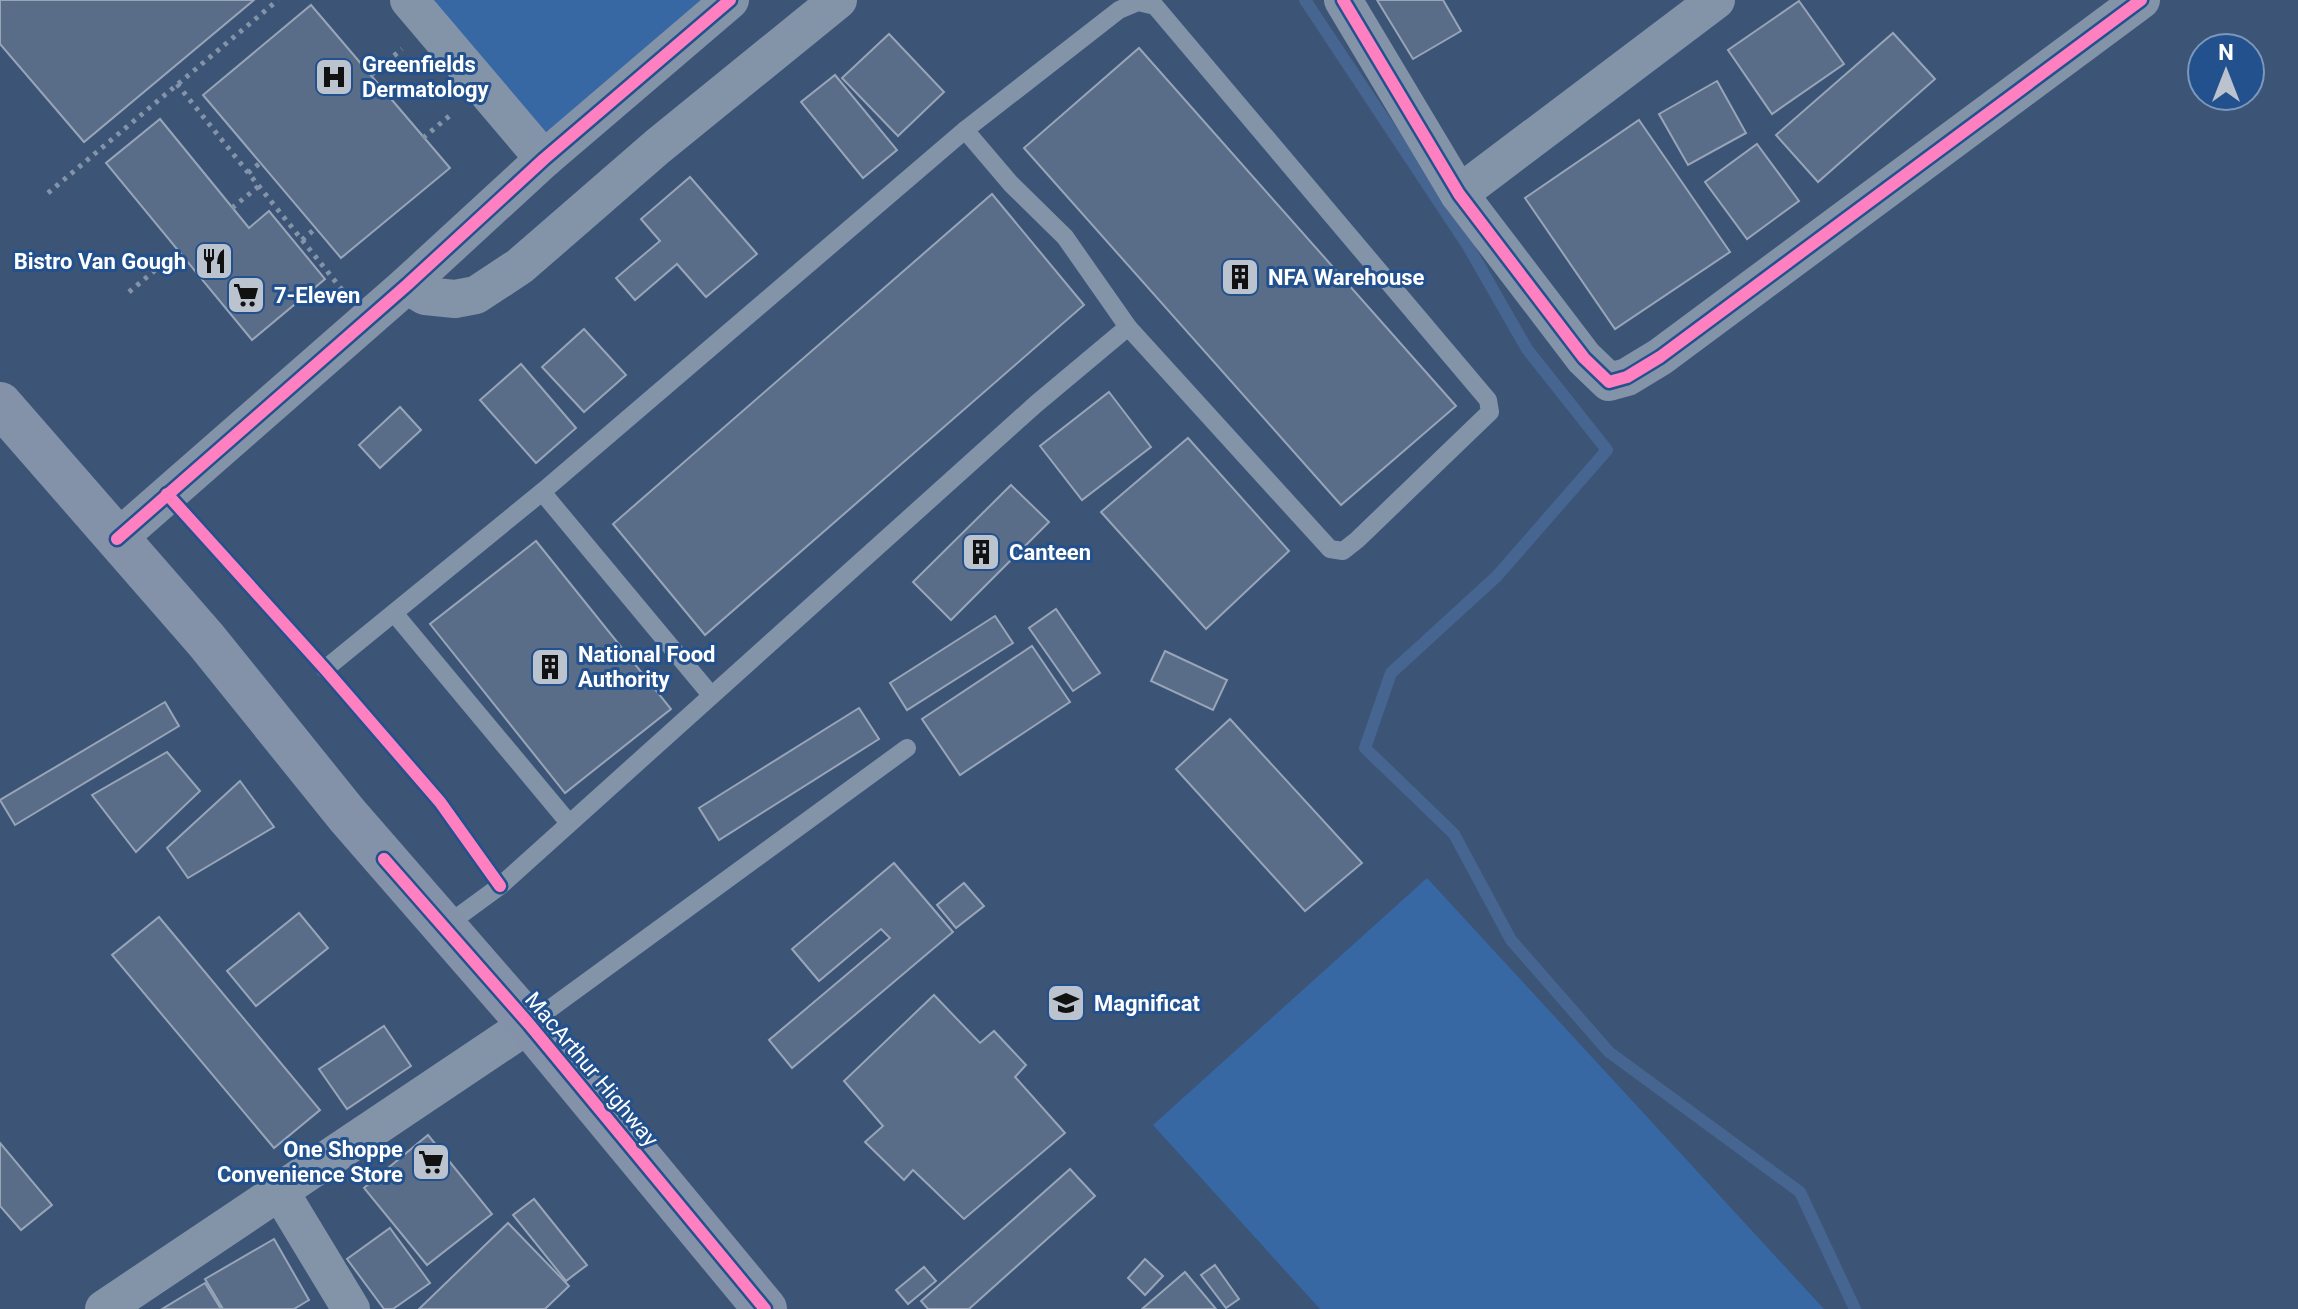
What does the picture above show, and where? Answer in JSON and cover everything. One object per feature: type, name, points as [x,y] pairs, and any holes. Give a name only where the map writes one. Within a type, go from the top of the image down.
[{"type":"highway","name":"MacArthur Highway","points":[[0,404],[206,640],[347,815],[529,1024],[765,1309]]},
{"type":"street","points":[[409,0],[544,159]]},
{"type":"street","points":[[117,539],[407,285],[544,159],[730,0]]},
{"type":"street","points":[[407,285],[425,296],[455,299],[476,295],[509,274],[657,147],[838,0]]},
{"type":"street","points":[[1343,0],[1459,194],[1584,358],[1609,382],[1627,377],[1660,357],[2141,0]]},
{"type":"street","points":[[1459,194],[1716,0]]},
{"type":"street","points":[[104,1309],[529,1024]]},
{"type":"street","points":[[279,1190],[351,1309]]},
{"type":"lane","points":[[325,669],[542,492],[965,130],[1119,10],[1138,2],[1155,6],[1488,400],[1490,412],[1357,540],[1343,551],[1330,549],[1128,327],[1065,237],[1011,184],[965,130]]},
{"type":"lane","points":[[444,927],[500,886],[1036,404],[1128,327]]},
{"type":"lane","points":[[542,492],[711,695]]},
{"type":"lane","points":[[394,613],[569,823]]},
{"type":"lane","points":[[529,1024],[907,748]]},
{"type":"path","points":[[48,193],[278,0]]},
{"type":"path","points":[[177,84],[366,320]]},
{"type":"path","points":[[248,173],[260,163]]},
{"type":"path","points":[[232,208],[259,186]]},
{"type":"path","points":[[302,240],[316,228]]},
{"type":"path","points":[[129,292],[178,251]]},
{"type":"shaded area","points":[[409,0],[730,0],[544,159]]},
{"type":"shaded area","points":[[1427,878],[1824,1309],[1320,1309],[1153,1125]]},
{"type":"building","points":[[0,0],[254,0],[84,142],[0,44]]},
{"type":"building","points":[[1377,0],[1443,0],[1461,31],[1413,59]]},
{"type":"building","points":[[1799,1],[1844,64],[1772,114],[1728,50]]},
{"type":"building","points":[[311,5],[450,168],[341,258],[203,95]]},
{"type":"building","points":[[1893,33],[1935,79],[1818,182],[1776,135]]},
{"type":"building","points":[[889,34],[944,92],[898,136],[842,78]]},
{"type":"building","name":"NFA Warehouse","points":[[1139,48],[1456,406],[1341,505],[1024,148]]},
{"type":"building","points":[[835,75],[897,150],[863,178],[801,102]]},
{"type":"building","points":[[1717,81],[1746,133],[1688,165],[1659,114]]},
{"type":"building","points":[[160,119],[249,228],[269,211],[325,279],[252,340],[106,163]]},
{"type":"building","points":[[1639,120],[1730,252],[1615,329],[1525,198]]},
{"type":"building","points":[[1757,144],[1799,201],[1747,239],[1705,182]]},
{"type":"building","points":[[690,177],[757,254],[706,297],[677,264],[635,300],[616,278],[660,241],[641,219]]},
{"type":"building","points":[[992,194],[1084,305],[705,635],[613,524]]},
{"type":"building","points":[[584,329],[626,375],[584,412],[542,367]]},
{"type":"building","points":[[521,364],[576,428],[536,463],[480,400]]},
{"type":"building","points":[[1109,392],[1151,447],[1082,500],[1040,446]]},
{"type":"building","points":[[400,407],[421,430],[380,468],[359,445]]},
{"type":"building","points":[[1188,438],[1289,551],[1206,629],[1101,512]]},
{"type":"building","name":"Canteen","points":[[1011,485],[1049,522],[951,620],[913,582]]},
{"type":"building","name":"National Food Authority","points":[[536,541],[671,709],[565,793],[430,624]]},
{"type":"building","points":[[1056,609],[1100,673],[1073,691],[1029,628]]},
{"type":"building","points":[[995,616],[1013,643],[907,710],[890,683]]},
{"type":"building","points":[[1032,646],[1070,702],[960,775],[922,719]]},
{"type":"building","points":[[1165,651],[1227,680],[1213,710],[1151,681]]},
{"type":"building","points":[[165,702],[179,726],[15,825],[0,800]]},
{"type":"building","points":[[859,708],[879,739],[719,840],[699,808]]},
{"type":"building","points":[[1230,719],[1362,863],[1305,911],[1176,769]]},
{"type":"building","points":[[167,752],[200,791],[136,852],[92,795]]},
{"type":"building","points":[[240,781],[274,827],[188,878],[167,848]]},
{"type":"building","points":[[894,863],[953,932],[792,1068],[769,1040],[890,938],[881,929],[819,981],[792,949]]},
{"type":"building","points":[[964,883],[984,906],[956,928],[937,905]]},
{"type":"building","points":[[299,913],[328,948],[256,1006],[227,971]]},
{"type":"building","points":[[159,917],[320,1110],[274,1148],[112,955]]},
{"type":"building","points":[[934,995],[980,1043],[994,1031],[1026,1065],[1015,1077],[1065,1133],[964,1219],[913,1170],[904,1180],[865,1142],[883,1126],[844,1081]]},
{"type":"building","points":[[384,1026],[411,1066],[347,1109],[319,1069]]},
{"type":"building","points":[[428,1135],[492,1214],[427,1265],[364,1188]]},
{"type":"building","points":[[0,1143],[52,1205],[21,1230],[0,1206]]},
{"type":"building","points":[[1070,1169],[1095,1196],[969,1309],[928,1309],[921,1301]]},
{"type":"building","points":[[534,1199],[587,1265],[566,1281],[513,1215]]},
{"type":"building","points":[[508,1223],[569,1286],[545,1309],[419,1309]]},
{"type":"building","points":[[390,1228],[430,1283],[393,1309],[384,1309],[347,1259]]},
{"type":"building","points":[[274,1239],[309,1300],[294,1309],[223,1309],[205,1279]]},
{"type":"building","points":[[1145,1259],[1163,1276],[1145,1295],[1128,1278]]},
{"type":"building","points":[[1215,1265],[1239,1299],[1226,1308],[1201,1275]]},
{"type":"building","points":[[924,1267],[936,1281],[908,1304],[896,1290]]},
{"type":"building","points":[[1185,1272],[1216,1309],[1142,1309]]},
{"type":"building","points":[[205,1283],[221,1309],[162,1309]]},
{"type":"waterway","points":[[1305,0],[1468,246],[1527,349],[1607,450],[1497,576],[1391,673],[1365,748],[1454,834],[1511,940],[1609,1052],[1800,1192],[1855,1309]]},
{"type":"cycle path","points":[[117,539],[407,285],[544,159],[730,0]]},
{"type":"cycle path","points":[[1343,0],[1459,194],[1584,358],[1609,382],[1627,377],[1660,357],[2141,0]]},
{"type":"cycle path","points":[[167,494],[440,802],[500,886]]},
{"type":"cycle path","points":[[384,859],[529,1024],[765,1309]]},
{"type":"place","name":"Greenfields Dermatology","points":[[334,77]]},
{"type":"place","name":"Bistro Van Gough","points":[[214,261]]},
{"type":"place","name":"NFA Warehouse","points":[[1240,277]]},
{"type":"place","name":"7-Eleven","points":[[246,295]]},
{"type":"place","name":"Canteen","points":[[981,552]]},
{"type":"place","name":"National Food Authority","points":[[550,667]]},
{"type":"place","name":"Magnificat","points":[[1066,1003]]},
{"type":"place","name":"One Shoppe Convenience Store","points":[[431,1162]]}]
